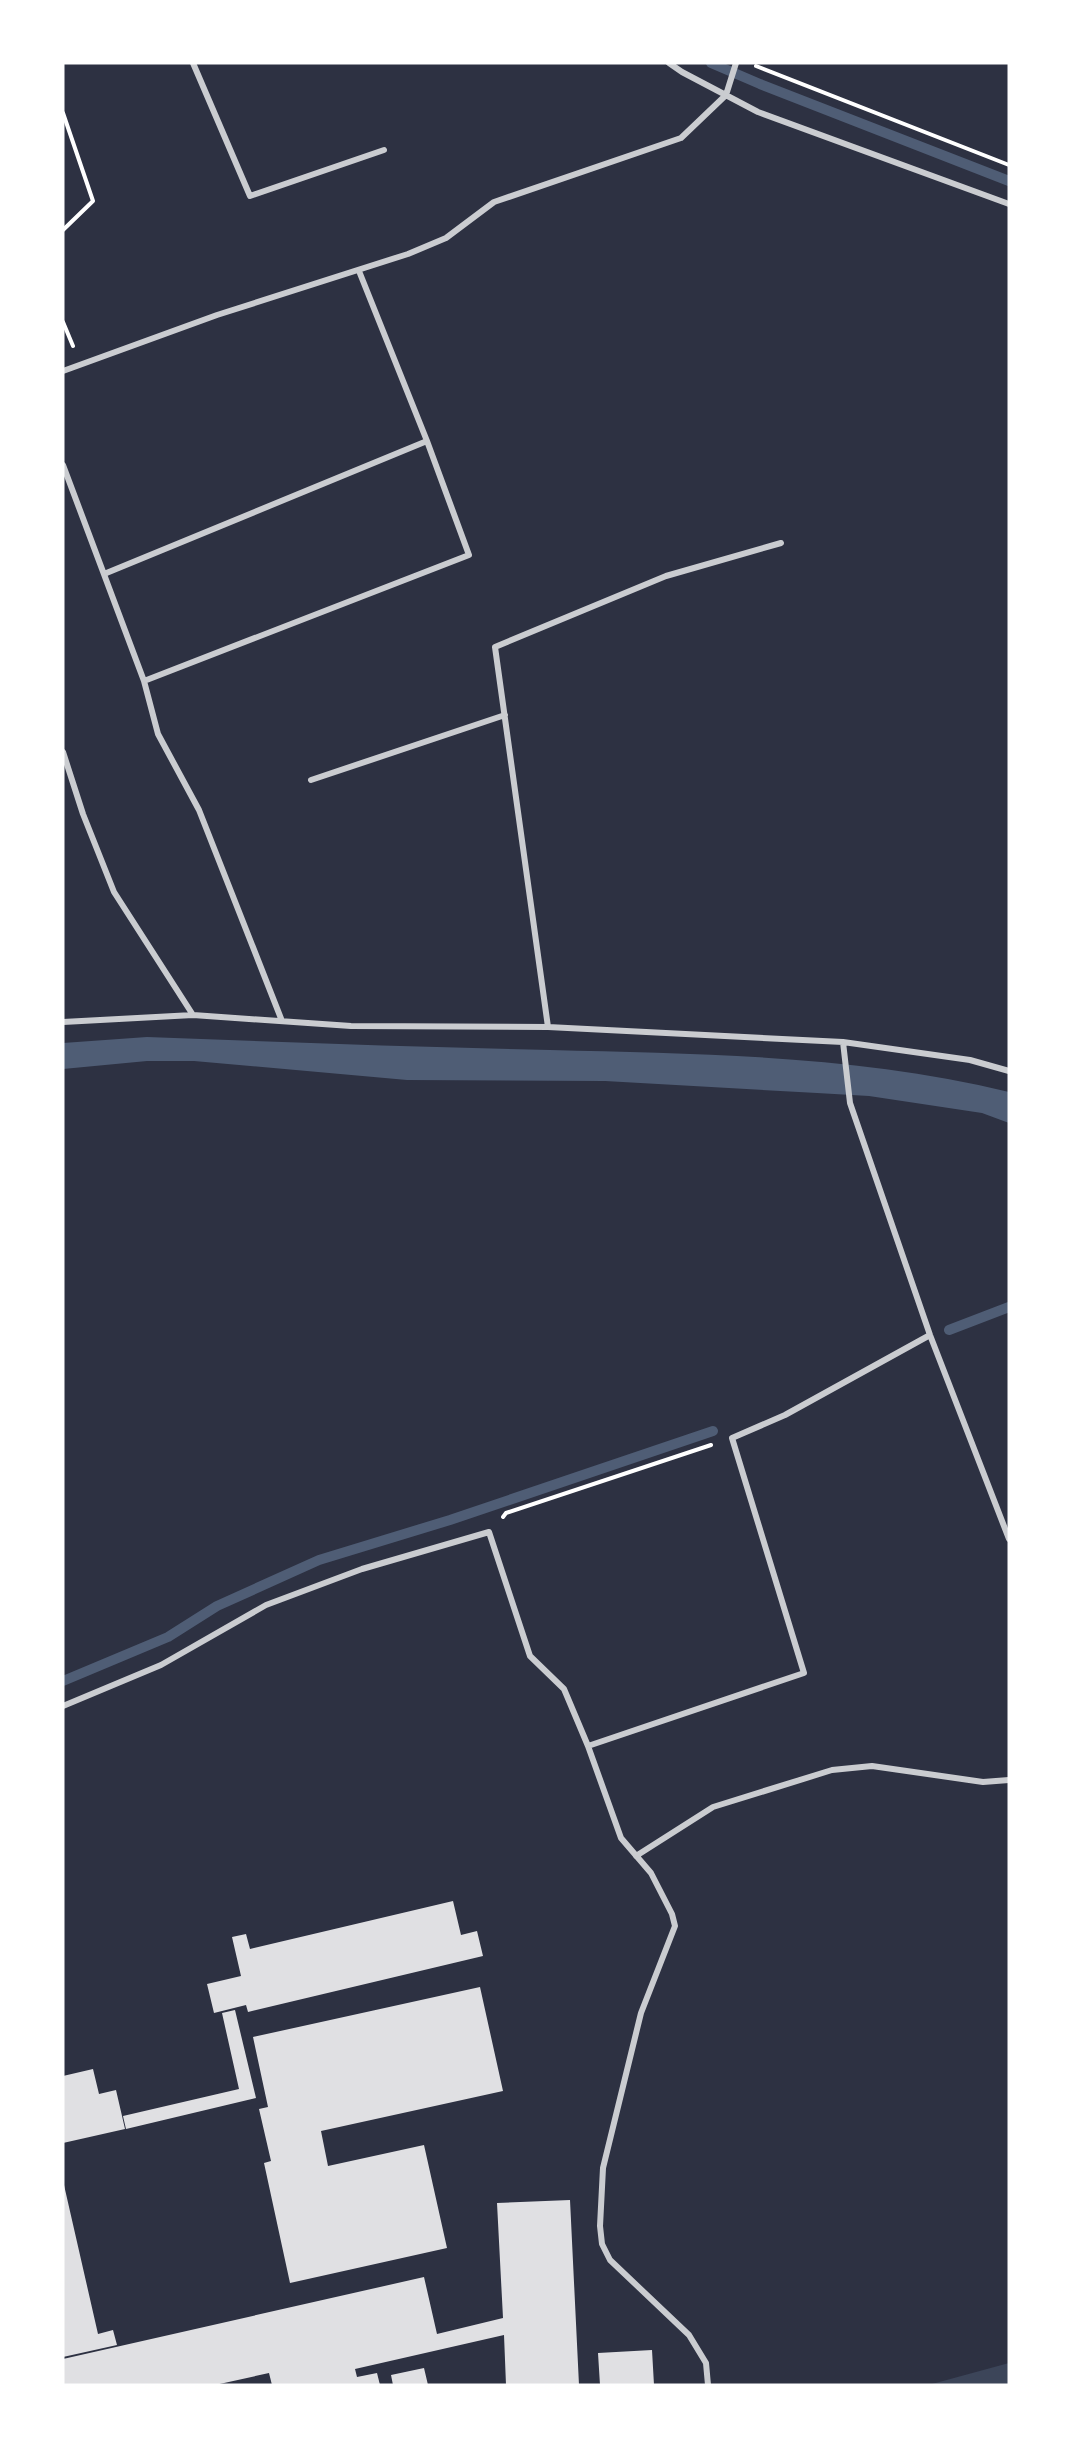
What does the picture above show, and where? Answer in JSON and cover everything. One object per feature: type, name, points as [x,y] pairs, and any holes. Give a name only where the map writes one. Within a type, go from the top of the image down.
[{"type":"street","points":[[193,63],[250,196],[384,150]]},
{"type":"street","points":[[669,63],[758,112],[1009,204]]},
{"type":"street","points":[[63,371],[217,315],[359,271],[446,238],[494,202],[681,138],[726,95],[736,63]]},
{"type":"street","points":[[144,681],[469,555],[427,441],[359,271]]},
{"type":"street","points":[[104,574],[427,441]]},
{"type":"street","points":[[63,465],[144,681],[158,734],[199,810],[282,1021]]},
{"type":"street","points":[[548,1027],[495,647],[666,576],[781,543]]},
{"type":"street","points":[[311,780],[505,715]]},
{"type":"street","points":[[63,752],[83,813],[114,892],[193,1015]]},
{"type":"street","points":[[63,1022],[193,1015],[351,1026],[548,1027],[843,1042],[970,1060],[1009,1071]]},
{"type":"street","points":[[843,1042],[843,1059],[850,1103],[930,1335],[1009,1539]]},
{"type":"street","points":[[588,1746],[804,1672],[732,1438],[785,1415],[930,1335]]},
{"type":"street","points":[[63,1706],[161,1665],[266,1605],[362,1569],[489,1532],[530,1656],[564,1689],[588,1746],[621,1838],[651,1873],[672,1914],[675,1926],[641,2013],[603,2168],[600,2226],[602,2244],[610,2260],[689,2335],[706,2362],[708,2385]]},
{"type":"street","points":[[636,1856],[713,1807],[832,1770],[872,1766],[983,1782],[1009,1780]]},
{"type":"path","points":[[749,63],[1009,165]]},
{"type":"path","points":[[63,113],[93,201],[63,230]]},
{"type":"path","points":[[489,1532],[506,1513],[732,1438]]},
{"type":"shaded area","points":[[147,1037],[723,1055],[838,1064],[896,1070],[1009,1092],[1009,1123],[982,1113],[869,1096],[817,1093],[605,1081],[407,1080],[194,1061],[147,1061],[63,1069],[63,1043]]},
{"type":"shaded area","points":[[1009,2363],[1009,2385],[932,2385],[932,2384]]},
{"type":"building","points":[[453,1901],[461,1935],[477,1931],[483,1956],[248,2012],[246,2005],[214,2013],[207,1984],[241,1976],[232,1937],[246,1934],[250,1949]]},
{"type":"building","points":[[480,1987],[503,2091],[321,2131],[328,2166],[424,2145],[447,2248],[290,2283],[264,2163],[271,2161],[259,2109],[268,2107],[253,2037]]},
{"type":"building","points":[[235,2010],[256,2098],[126,2129],[123,2116],[239,2089],[222,2013]]},
{"type":"building","points":[[93,2069],[99,2094],[116,2090],[125,2129],[63,2143],[63,2076]]},
{"type":"building","points":[[64,2185],[98,2334],[113,2330],[117,2345],[63,2357]]},
{"type":"building","points":[[570,2200],[579,2385],[506,2385],[504,2335],[355,2369],[357,2377],[377,2373],[380,2385],[272,2385],[269,2373],[215,2385],[63,2385],[63,2359],[424,2277],[437,2334],[503,2318],[497,2203]]},
{"type":"building","points":[[652,2350],[654,2385],[600,2385],[598,2353]]},
{"type":"building","points":[[424,2368],[428,2385],[393,2385],[391,2375]]},
{"type":"waterway","points":[[711,63],[1009,181]]},
{"type":"waterway","points":[[949,1330],[1009,1307]]},
{"type":"waterway","points":[[63,1681],[168,1637],[217,1606],[319,1560],[450,1520],[713,1431]]}]
